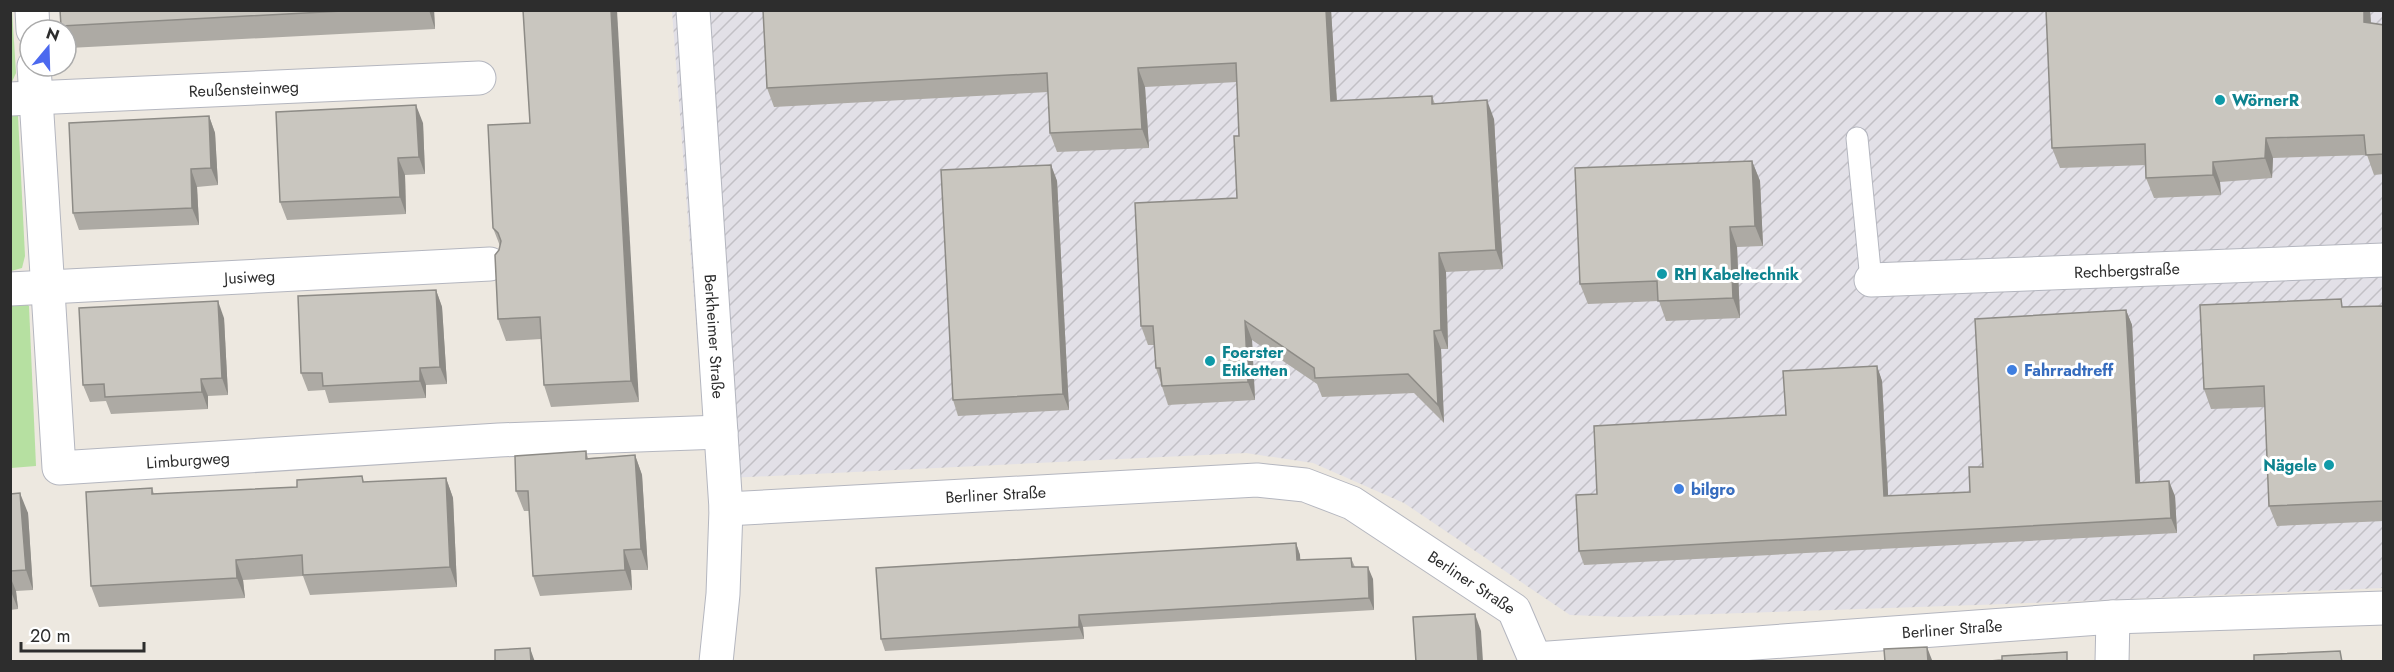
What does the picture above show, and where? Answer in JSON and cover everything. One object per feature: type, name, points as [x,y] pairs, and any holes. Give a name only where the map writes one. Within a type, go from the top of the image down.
[{"type":"street","name":"Berkheimer Straße","points":[[693,10],[726,508],[723,594],[716,662]]},
{"type":"street","name":"Limburgweg","points":[[30,78],[23,99],[47,288],[59,468],[499,440],[721,432]]},
{"type":"street","name":"Reußensteinweg","points":[[23,99],[478,78]]},
{"type":"street","name":"Rechbergstraße","points":[[1871,280],[2384,260]]},
{"type":"street","name":"Jusiweg","points":[[10,289],[490,264]]},
{"type":"street","name":"Berliner Straße","points":[[726,508],[1257,480],[1305,484],[1352,503],[1514,610],[1535,660],[2113,617],[2384,608]]},
{"type":"street","points":[[2112,662],[2113,617]]},
{"type":"lane","points":[[1857,138],[1871,280]]},
{"type":"shaded area","points":[[672,11],[2383,11],[2383,588],[1624,617],[1570,615],[1404,503],[1313,463],[1246,453],[708,479]]},
{"type":"green space","points":[[12,10],[16,73],[11,84],[10,11]]},
{"type":"green space","points":[[10,112],[18,116],[25,256],[22,268],[11,271]]},
{"type":"green space","points":[[10,297],[17,297],[29,306],[36,466],[11,468]]},
{"type":"building","points":[[60,10],[361,10],[78,25],[78,18],[60,18]]},
{"type":"building","points":[[523,10],[611,10],[631,381],[544,385],[540,317],[498,319],[495,255],[501,241],[493,228],[488,125],[530,123]]},
{"type":"building","points":[[763,10],[1326,10],[1331,101],[1432,96],[1432,104],[1487,100],[1496,250],[1439,253],[1441,330],[1434,331],[1438,405],[1408,374],[1315,378],[1314,368],[1245,321],[1248,382],[1162,386],[1160,368],[1156,368],[1153,326],[1141,326],[1135,203],[1237,198],[1234,136],[1239,136],[1236,63],[1138,68],[1142,129],[1050,133],[1047,73],[767,88]]},
{"type":"building","name":"WörnerR","points":[[2046,10],[2364,10],[2364,22],[2384,25],[2384,154],[2366,155],[2364,135],[2266,138],[2265,158],[2213,162],[2213,175],[2146,178],[2145,144],[2052,148]]},
{"type":"building","points":[[416,105],[419,157],[398,158],[400,197],[280,202],[276,112]]},
{"type":"building","points":[[209,116],[211,168],[191,169],[192,208],[73,213],[69,123]]},
{"type":"building","name":"RH Kabeltechnik","points":[[1752,161],[1755,226],[1730,227],[1733,298],[1658,301],[1657,281],[1580,284],[1575,168]]},
{"type":"building","points":[[1051,165],[1063,394],[953,400],[941,170]]},
{"type":"building","points":[[436,290],[440,367],[420,368],[420,381],[323,386],[322,373],[301,373],[298,296]]},
{"type":"building","name":"Nägele","points":[[2341,299],[2342,307],[2384,306],[2384,501],[2269,506],[2264,386],[2204,389],[2200,305]]},
{"type":"building","points":[[218,301],[222,378],[201,379],[202,392],[105,397],[104,384],[83,385],[79,308]]},
{"type":"building","points":[[2126,310],[2136,483],[2169,481],[2171,518],[1579,551],[1576,495],[1597,494],[1594,426],[1786,415],[1783,371],[1877,366],[1884,496],[1970,492],[1969,467],[1983,467],[1975,319]]},
{"type":"building","points":[[586,451],[586,459],[635,455],[641,549],[624,550],[625,570],[533,576],[528,491],[516,491],[515,456]]},
{"type":"building","points":[[362,476],[363,482],[446,478],[450,567],[303,575],[302,555],[236,560],[237,578],[91,586],[86,492],[152,488],[152,494],[297,487],[297,480]]},
{"type":"building","points":[[20,493],[26,570],[10,571],[10,494]]},
{"type":"building","points":[[1296,543],[1297,560],[1351,558],[1352,567],[1368,567],[1369,598],[1079,615],[1079,627],[881,639],[876,568]]},
{"type":"building","points":[[1475,614],[1478,662],[1416,662],[1413,617]]},
{"type":"building","points":[[1927,647],[1928,662],[1885,662],[1884,649]]},
{"type":"building","points":[[530,648],[531,662],[495,662],[495,650]]},
{"type":"building","points":[[2340,651],[2342,662],[2254,662],[2254,655]]},
{"type":"building","points":[[2067,652],[2067,662],[1977,662],[2002,660],[2002,656]]},
{"type":"place","name":"WörnerR","points":[[2220,100]]},
{"type":"place","name":"RH Kabeltechnik","points":[[1662,274]]},
{"type":"place","name":"Foerster Etiketten","points":[[1210,361]]},
{"type":"place","name":"Fahrradtreff","points":[[2012,370]]},
{"type":"place","name":"Nägele","points":[[2329,465]]},
{"type":"place","name":"bilgro","points":[[1679,489]]}]
